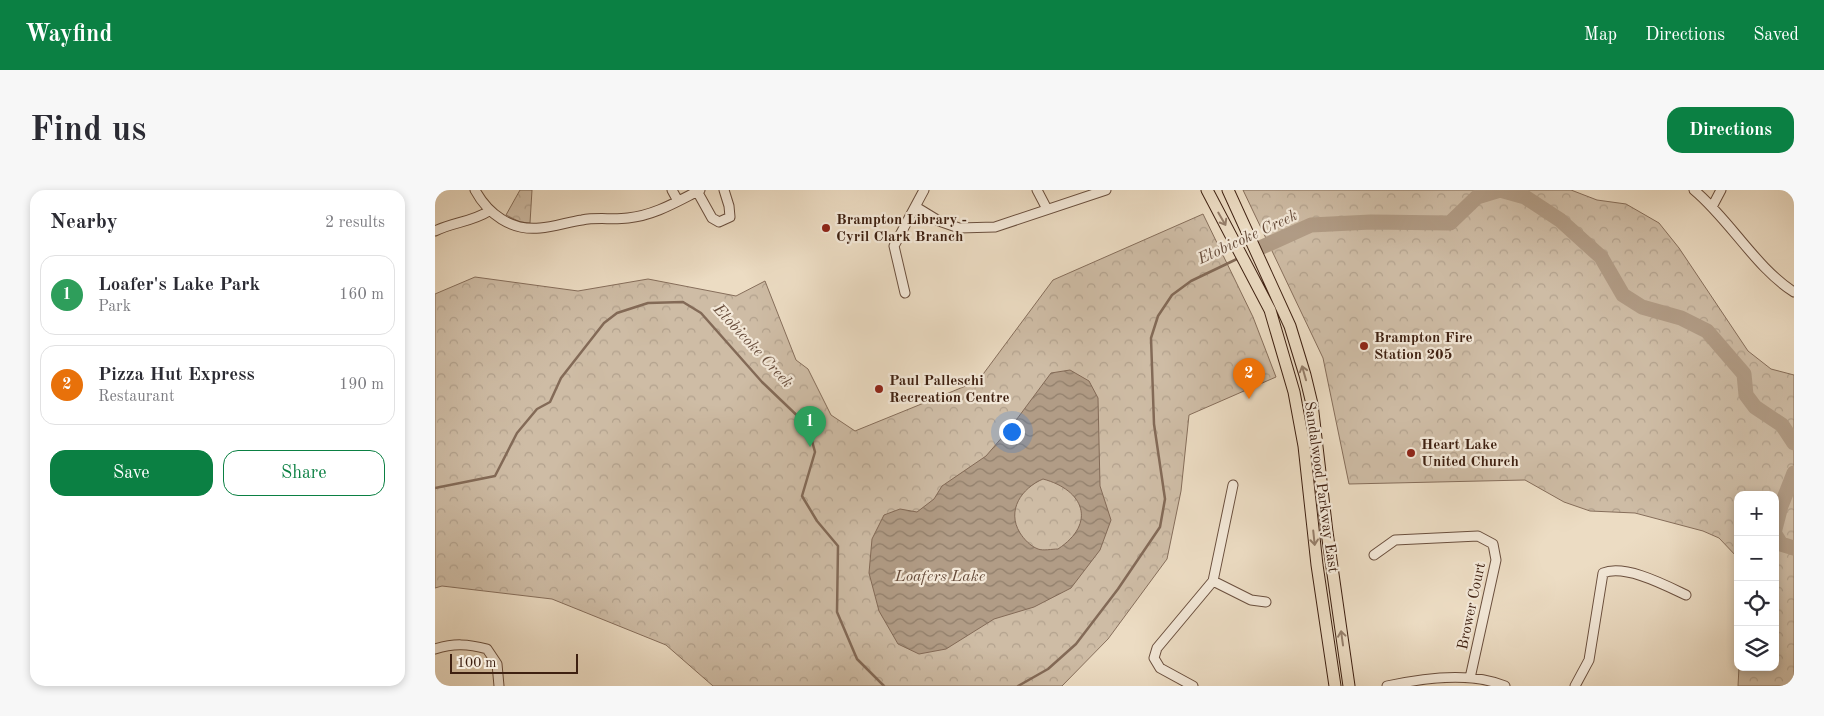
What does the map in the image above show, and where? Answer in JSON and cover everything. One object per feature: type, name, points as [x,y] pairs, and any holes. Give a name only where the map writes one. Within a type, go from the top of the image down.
[{"type":"main road","name":"Sandalwood Parkway East","points":[[1207,190],[1247,266],[1275,326],[1294,392],[1304,446],[1317,565],[1335,686]]},
{"type":"main road","name":"Sandalwood Parkway East","points":[[1228,190],[1291,329],[1312,404],[1327,532],[1349,686]]},
{"type":"street","points":[[475,190],[489,211],[511,225],[539,229],[583,220],[627,218],[656,213],[698,191],[711,218],[719,222],[730,217],[729,206],[723,190]]},
{"type":"street","points":[[672,190],[678,201]]},
{"type":"street","points":[[905,293],[894,246],[924,190]]},
{"type":"street","points":[[1037,190],[1047,209]]},
{"type":"street","points":[[916,207],[939,221],[959,228],[995,227],[1105,190]]},
{"type":"street","points":[[1694,190],[1712,207],[1769,272],[1794,292]]},
{"type":"street","points":[[1712,207],[1721,190]]},
{"type":"street","points":[[435,231],[444,226],[478,218],[489,211]]},
{"type":"street","points":[[1193,686],[1161,668],[1154,658],[1157,648],[1213,581],[1233,485]]},
{"type":"street","name":"Brower Court","points":[[1374,555],[1395,540],[1478,536],[1493,544],[1496,560],[1470,678]]},
{"type":"street","points":[[1575,686],[1589,660],[1603,573],[1613,569],[1658,581],[1686,595]]},
{"type":"street","points":[[1213,581],[1251,600],[1266,602]]},
{"type":"street","points":[[435,649],[449,644],[469,644],[487,649],[497,664],[499,686]]},
{"type":"street","points":[[1387,686],[1452,678],[1470,678],[1505,686]]},
{"type":"green space","points":[[520,190],[532,190],[530,223],[520,222],[506,215]]},
{"type":"green space","points":[[1243,190],[1571,190],[1597,200],[1626,204],[1659,223],[1679,248],[1748,351],[1771,369],[1794,375],[1794,686],[1738,686],[1739,671],[1779,671],[1779,491],[1734,491],[1734,554],[1719,538],[1703,531],[1635,513],[1590,511],[1564,502],[1525,480],[1349,484],[1323,358]]},
{"type":"green space","points":[[1203,214],[1253,317],[1276,377],[1189,415],[1181,491],[1167,559],[1108,639],[1062,686],[713,686],[666,645],[552,599],[442,586],[435,588],[435,294],[475,277],[578,291],[648,279],[736,296],[765,281],[796,360],[808,369],[831,415],[855,431],[978,381],[1053,280]]},
{"type":"water","name":"Loafers Lake","points":[[1070,370],[1089,381],[1098,398],[1100,486],[1111,520],[1100,550],[1071,588],[1034,607],[994,619],[946,649],[919,654],[898,644],[879,611],[869,573],[872,539],[884,515],[900,509],[917,512],[934,499],[942,486],[986,456],[1011,427],[1051,373]],"holes":[[[1043,479],[1057,484],[1076,499],[1081,508],[1081,518],[1078,529],[1058,549],[1040,550],[1025,540],[1020,533],[1016,524],[1016,508],[1023,494],[1035,483]]]},
{"type":"waterway","name":"Etobicoke Creek","points":[[1262,247],[1311,225],[1371,222],[1450,223],[1477,197],[1500,190],[1525,197],[1560,220],[1601,257],[1623,295],[1642,307],[1681,318],[1707,331],[1744,374],[1746,395],[1755,407],[1782,425],[1794,443]]},
{"type":"waterway","name":"Etobicoke Creek","points":[[1018,686],[1048,669],[1076,644],[1118,589],[1160,527],[1165,499],[1154,424],[1151,338],[1158,316],[1172,295],[1191,281],[1239,258]]},
{"type":"waterway","name":"Etobicoke Creek","points":[[435,488],[495,476],[517,433],[537,409],[550,402],[561,378],[604,323],[617,313],[648,303],[683,302],[701,313],[762,382],[808,426],[815,452],[802,496],[817,521],[838,546],[837,612],[857,659],[884,686]]},
{"type":"waterway","name":"Etobicoke Creek","points":[[1779,514],[1794,473]]},
{"type":"waterway","name":"Etobicoke Creek","points":[[1776,536],[1781,544],[1794,548]]},
{"type":"place","name":"Brampton Library - Cyril Clark Branch","points":[[826,228]]},
{"type":"place","name":"Brampton Fire Station 205","points":[[1364,346]]},
{"type":"place","name":"Paul Palleschi Recreation Centre","points":[[879,389]]},
{"type":"place","name":"Pizza Hut Express","points":[[1249,399]]},
{"type":"place","name":"Loafer's Lake Park","points":[[810,447]]},
{"type":"place","name":"Heart Lake United Church","points":[[1411,453]]}]
